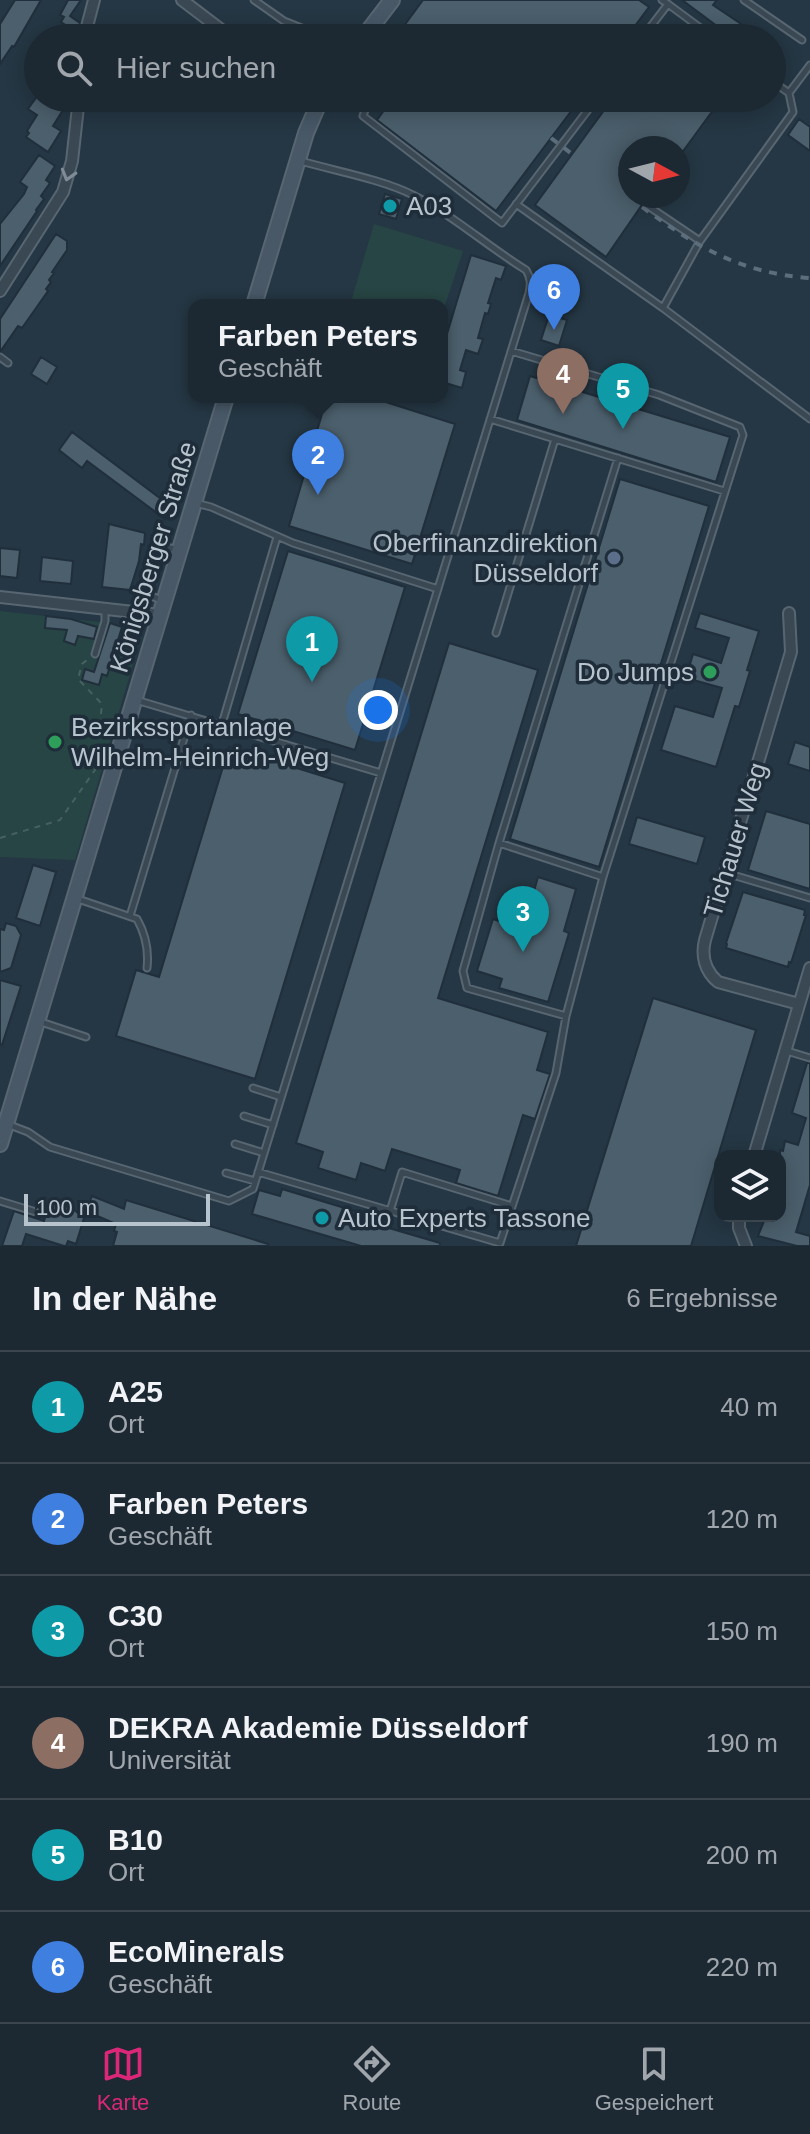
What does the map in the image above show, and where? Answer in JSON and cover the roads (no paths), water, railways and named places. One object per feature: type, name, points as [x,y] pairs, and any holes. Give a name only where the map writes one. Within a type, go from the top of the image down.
[{"type":"main road","points":[[374,24],[392,0]]},
{"type":"main road","points":[[256,299],[313,112]]},
{"type":"main road","name":"Königsberger Straße","points":[[0,1144],[224,403]]},
{"type":"street","points":[[88,24],[94,0]]},
{"type":"street","points":[[182,0],[214,24]]},
{"type":"street","points":[[0,291],[63,192],[72,161],[77,112]]},
{"type":"street","points":[[0,597],[105,608],[162,608]]},
{"type":"street","name":"Tichauer Weg","points":[[789,613],[791,652],[703,947],[703,958],[711,976],[718,982],[799,1004]]},
{"type":"street","points":[[756,1150],[810,968]]},
{"type":"street","points":[[739,1222],[746,1246]]},
{"type":"lane","points":[[254,0],[292,24]]},
{"type":"lane","points":[[744,0],[779,24]]},
{"type":"lane","points":[[651,24],[665,2],[695,24]]},
{"type":"lane","points":[[786,29],[802,40]]},
{"type":"lane","points":[[789,93],[810,65]]},
{"type":"lane","points":[[663,308],[700,241],[793,112],[786,91]]},
{"type":"lane","points":[[364,112],[363,116],[502,223],[586,112]]},
{"type":"lane","points":[[6,1123],[28,1132],[50,1147],[229,1201],[253,1189],[531,285],[526,270],[411,194],[297,161]]},
{"type":"lane","points":[[516,204],[663,308],[810,419]]},
{"type":"lane","points":[[651,208],[700,241]]},
{"type":"lane","points":[[258,1172],[500,1243],[556,1073],[566,1016],[603,877],[743,435],[740,427],[659,395],[511,351]]},
{"type":"lane","points":[[0,357],[8,363]]},
{"type":"lane","points":[[490,419],[724,491]]},
{"type":"lane","points":[[496,633],[555,439]]},
{"type":"lane","points":[[566,1016],[467,988],[463,971],[499,843],[618,458]]},
{"type":"lane","points":[[194,502],[277,537],[438,589]]},
{"type":"lane","points":[[222,724],[277,537]]},
{"type":"lane","points":[[162,608],[142,592],[157,545],[180,550]]},
{"type":"lane","points":[[95,654],[105,621],[105,608]]},
{"type":"lane","points":[[135,699],[381,773]]},
{"type":"lane","points":[[130,916],[191,715]]},
{"type":"lane","points":[[499,843],[603,877]]},
{"type":"lane","points":[[725,873],[810,898]]},
{"type":"lane","points":[[74,897],[137,919],[148,950],[147,968]]},
{"type":"lane","points":[[37,1021],[86,1037]]},
{"type":"lane","points":[[786,1050],[810,1058]]},
{"type":"lane","points":[[253,1088],[281,1097]]},
{"type":"lane","points":[[244,1116],[273,1125]]},
{"type":"lane","points":[[235,1144],[264,1153]]},
{"type":"lane","points":[[390,1211],[402,1172],[512,1206]]},
{"type":"lane","points":[[226,1173],[255,1181]]},
{"type":"lane","points":[[0,1201],[36,1212]]},
{"type":"railway","points":[[551,138],[572,154]]},
{"type":"railway","points":[[643,208],[720,256],[762,270],[810,278]]},
{"type":"place","name":"A03","points":[[390,206]]},
{"type":"place","name":"EcoMinerals","points":[[554,330]]},
{"type":"place","name":"DEKRA Akademie Düsseldorf","points":[[563,414]]},
{"type":"place","name":"B10","points":[[623,429]]},
{"type":"place","name":"Farben Peters","points":[[318,495]]},
{"type":"place","name":"Oberfinanzdirektion Düsseldorf","points":[[614,558]]},
{"type":"place","name":"Do Jumps","points":[[710,672]]},
{"type":"place","name":"A25","points":[[312,682]]},
{"type":"place","name":"Bezirkssportanlage Wilhelm-Heinrich-Weg","points":[[55,742]]},
{"type":"place","name":"C30","points":[[523,952]]},
{"type":"place","name":"Auto Experts Tassone","points":[[322,1218]]}]
